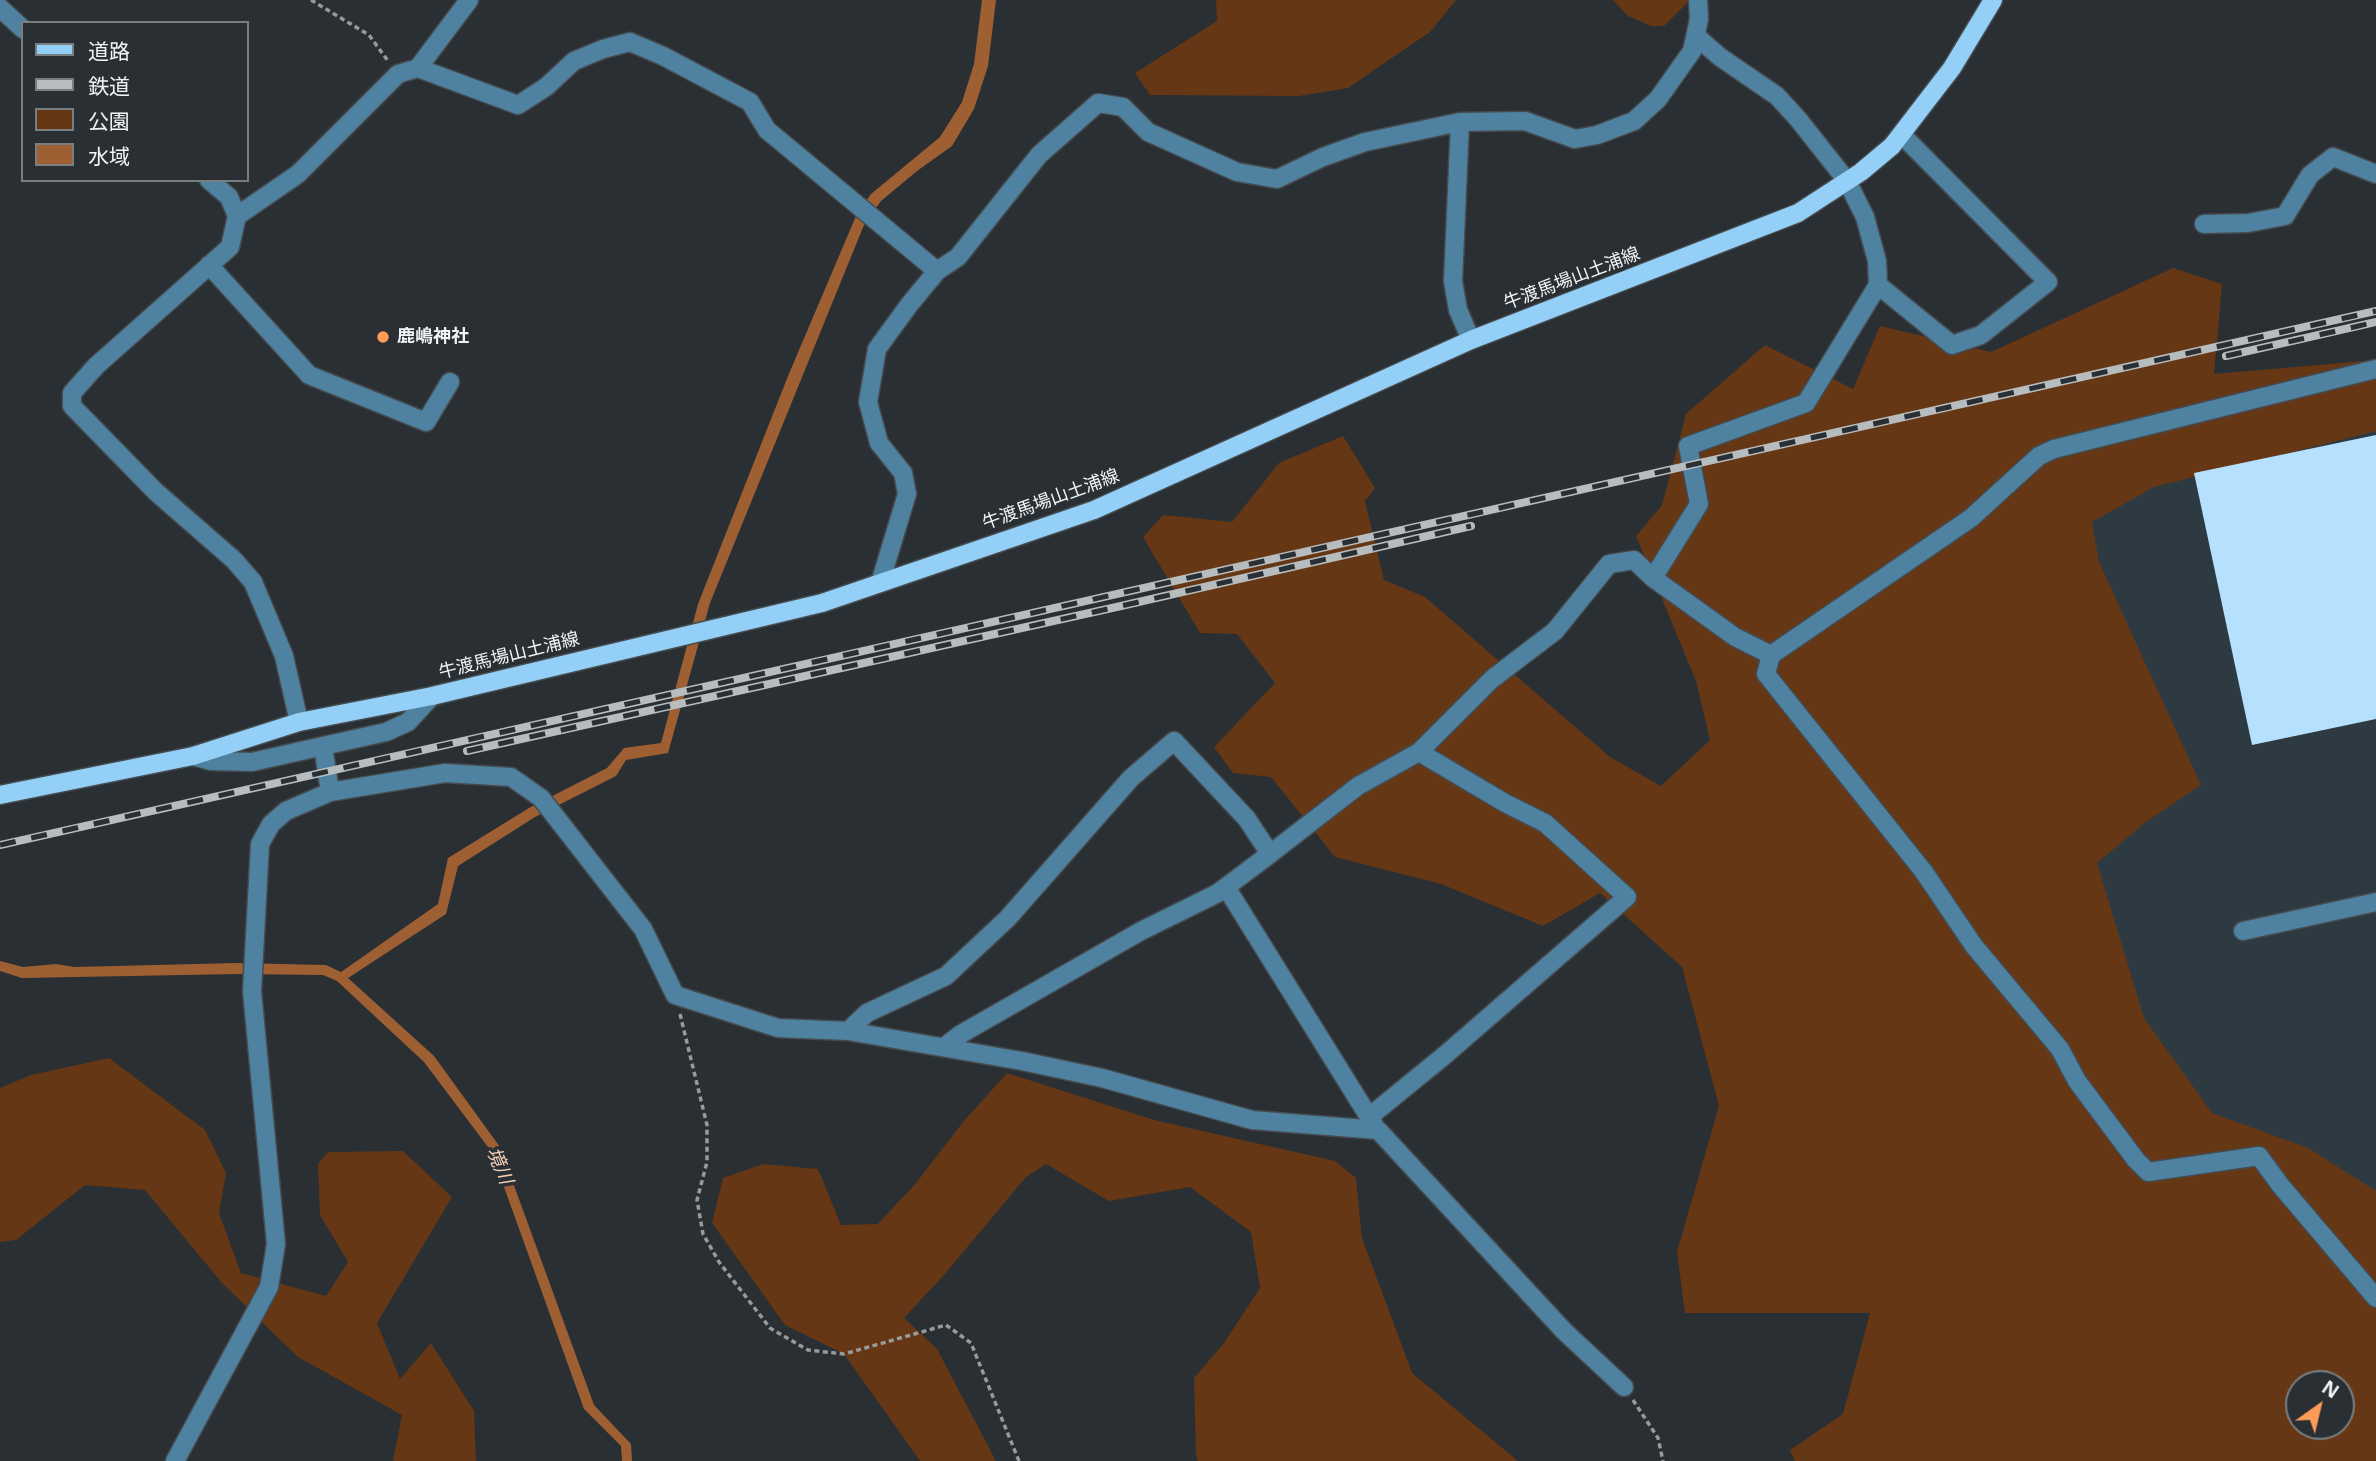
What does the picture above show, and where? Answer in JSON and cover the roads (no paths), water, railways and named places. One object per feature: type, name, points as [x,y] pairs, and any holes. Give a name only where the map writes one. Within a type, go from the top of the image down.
[{"type":"main road","name":"牛渡馬場山土浦線","points":[[0,795],[193,756],[299,722],[432,696],[822,603],[1094,509],[1471,340],[1798,213],[1847,181],[1892,146],[1952,68],[1993,0]]},
{"type":"street","points":[[237,216],[298,174],[398,74],[418,68],[470,0]]},
{"type":"street","points":[[880,583],[907,494],[903,473],[879,443],[867,402],[877,349],[937,271],[958,257],[1040,155],[1098,103],[1123,107],[1148,132],[1237,172],[1277,179],[1365,142],[1460,122],[1525,121],[1575,139],[1597,135],[1634,121],[1658,99],[1692,51],[1699,19],[1698,0]]},
{"type":"street","points":[[0,8],[21,27]]},
{"type":"street","points":[[1653,578],[1699,504],[1688,446],[1806,404],[1878,285],[1877,261],[1866,217],[1847,181],[1777,96],[1720,57],[1696,36]]},
{"type":"street","points":[[418,68],[518,105],[546,87],[574,61],[603,49],[629,43],[663,56],[750,102],[767,130],[937,271]]},
{"type":"street","points":[[1460,122],[1452,281],[1458,310],[1471,340]]},
{"type":"street","points":[[1878,285],[1952,345],[1981,335],[2048,282],[1902,135]]},
{"type":"street","points":[[2204,224],[2248,223],[2285,216],[2310,175],[2333,158],[2376,174]]},
{"type":"street","points":[[211,182],[229,197],[237,216],[230,247],[96,366],[72,393],[72,406],[156,492],[234,560],[253,582],[284,656],[299,722]]},
{"type":"street","points":[[209,264],[309,375],[426,422],[450,382]]},
{"type":"street","points":[[2376,369],[2054,449],[2039,456],[1971,518],[1771,655],[1766,674],[1924,872],[1974,946],[2060,1049],[2077,1081],[2136,1160],[2148,1172],[2259,1156],[2376,1298]]},
{"type":"street","points":[[944,1047],[961,1034],[1116,945],[1226,887],[1358,786],[1419,752],[1492,678],[1555,631],[1609,564],[1634,560],[1653,578],[1735,637],[1771,655]]},
{"type":"street","points":[[193,756],[211,761],[252,762],[386,732],[408,722],[432,696]]},
{"type":"street","points":[[848,1031],[867,1013],[946,976],[1008,918],[1131,778],[1174,741],[1247,819],[1270,854]]},
{"type":"street","points":[[323,746],[330,792]]},
{"type":"street","points":[[174,1461],[269,1287],[276,1244],[252,991],[260,845],[271,824],[286,811],[330,792],[445,773],[511,777],[541,798],[643,929],[675,995],[778,1028],[848,1031],[944,1047],[1102,1078],[1252,1120],[1373,1124],[1445,1055],[1627,897],[1545,822],[1505,803],[1419,752]]},
{"type":"street","points":[[1226,887],[1373,1124],[1564,1331],[1623,1387]]},
{"type":"street","points":[[2243,931],[2376,902]]},
{"type":"water","name":"境川","points":[[982,0],[996,0],[988,66],[974,109],[952,146],[881,201],[864,225],[710,603],[668,753],[626,760],[616,776],[535,817],[458,866],[446,914],[348,978],[434,1056],[500,1147],[594,1405],[631,1444],[632,1461],[622,1461],[621,1446],[584,1409],[491,1151],[424,1062],[337,981],[323,975],[238,974],[22,978],[0,971],[0,961],[23,967],[56,964],[74,967],[237,963],[326,965],[341,972],[438,904],[448,858],[529,808],[607,768],[624,748],[661,743],[698,604],[788,376],[856,216],[871,194],[940,137],[962,102],[974,64]]},
{"type":"railway","points":[[0,845],[2376,311]]},
{"type":"railway","points":[[2226,356],[2376,322]]},
{"type":"railway","points":[[467,751],[1471,526]]},
{"type":"place","name":"鹿嶋神社","points":[[383,337]]}]
